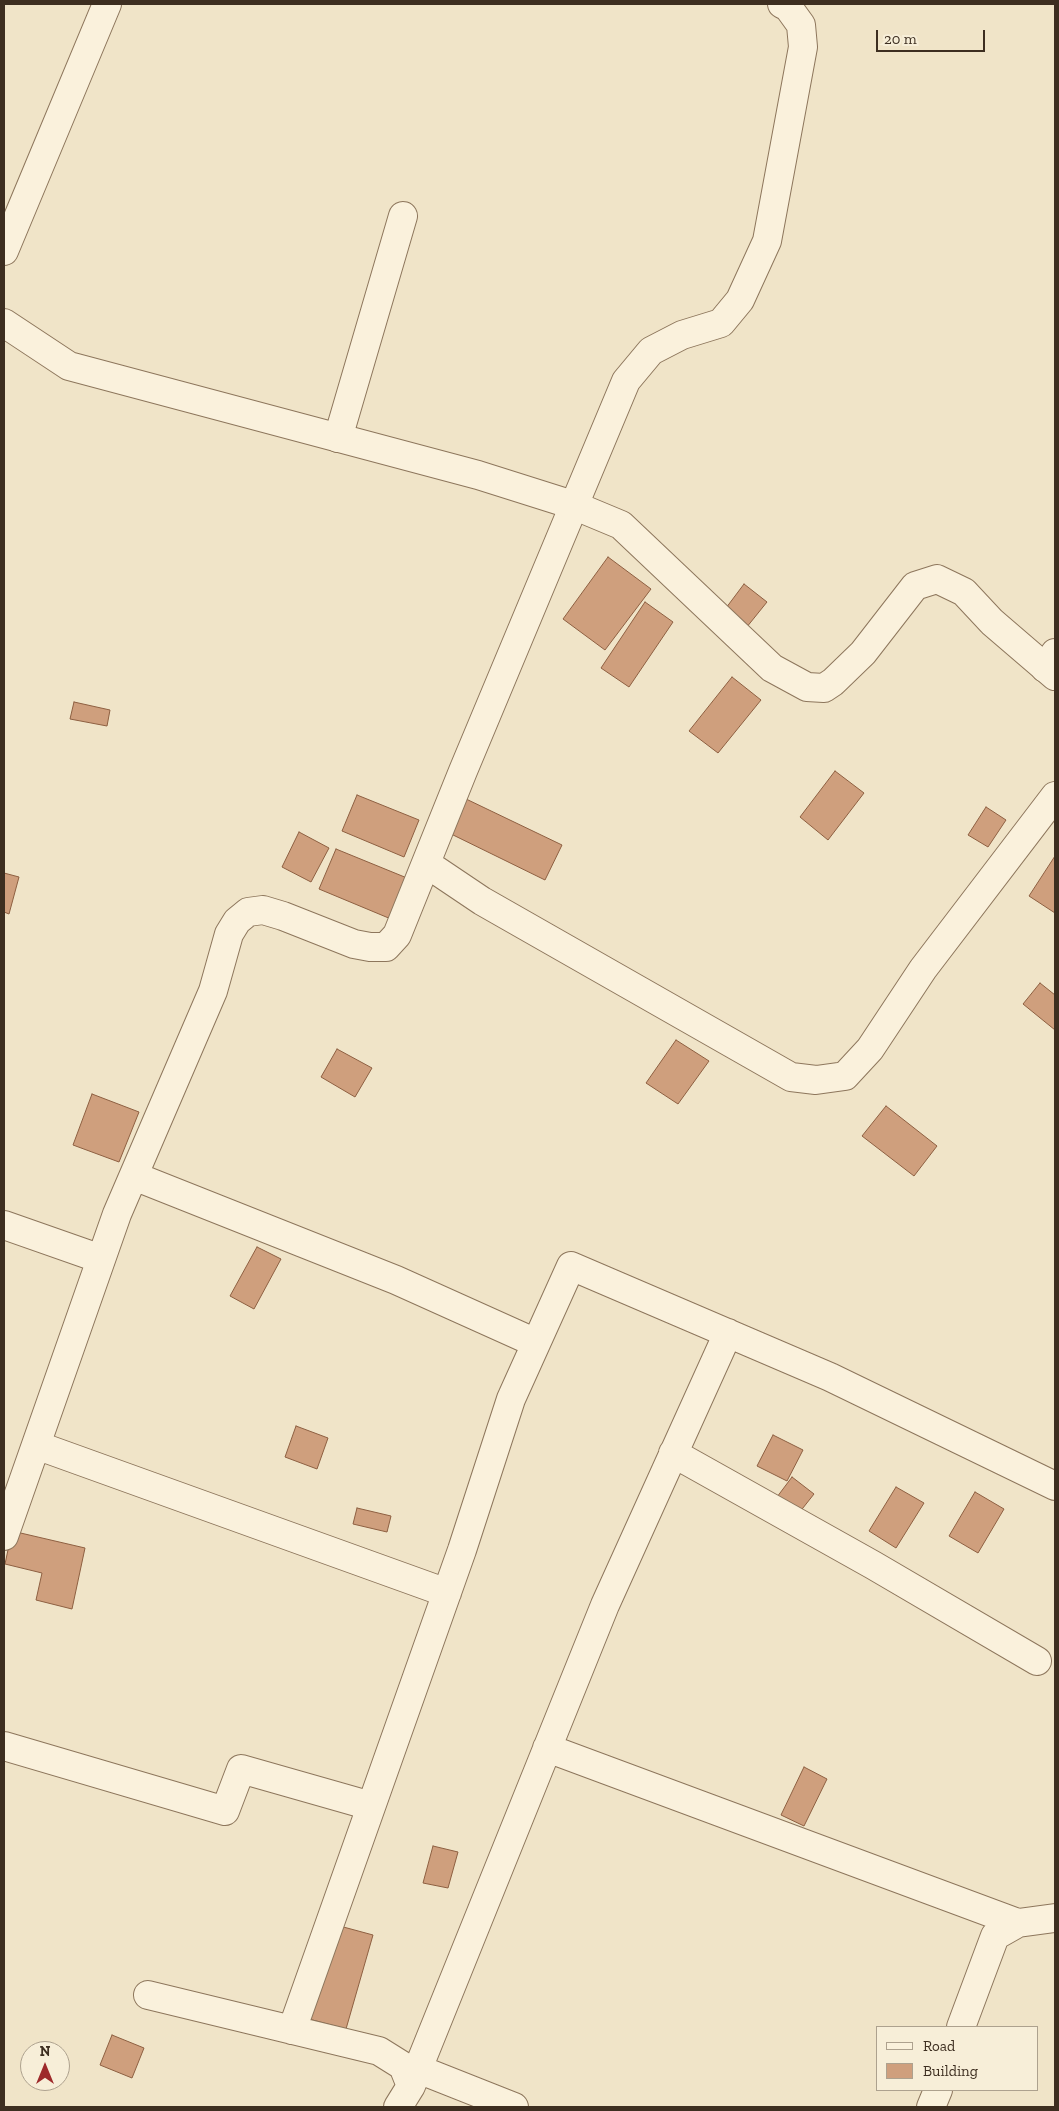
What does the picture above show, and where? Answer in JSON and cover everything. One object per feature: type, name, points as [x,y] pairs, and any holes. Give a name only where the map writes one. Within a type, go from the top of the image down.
[{"type":"street","points":[[4,250],[106,4]]},
{"type":"street","points":[[4,1536],[101,1260],[134,1176],[213,990],[229,934],[237,921],[248,912],[263,910],[354,944],[386,947],[397,935],[463,771],[626,381],[651,351],[682,335],[721,323],[740,300],[767,241],[803,47],[801,25],[788,7],[782,4]]},
{"type":"street","points":[[338,438],[403,216]]},
{"type":"street","points":[[4,323],[69,366],[478,475],[573,505],[621,525],[772,668],[808,687],[824,688],[833,682],[863,653],[915,586],[923,581],[937,579],[964,592],[992,622],[1052,666]]},
{"type":"street","points":[[427,864],[482,901],[791,1077],[816,1080],[845,1076],[870,1049],[922,969],[1055,796]]},
{"type":"street","points":[[134,1176],[396,1280],[536,1343]]},
{"type":"street","points":[[4,1225],[101,1260]]},
{"type":"street","points":[[292,2030],[447,1593],[511,1399],[571,1266],[830,1377],[1055,1486]]},
{"type":"street","points":[[409,2087],[605,1605],[728,1333]]},
{"type":"street","points":[[36,1445],[447,1593]]},
{"type":"street","points":[[674,1453],[873,1565],[1037,1662]]},
{"type":"street","points":[[4,1746],[225,1811],[241,1769],[371,1806]]},
{"type":"street","points":[[547,1748],[1018,1923]]},
{"type":"street","points":[[961,2026],[995,1936],[1018,1923],[1055,1918]]},
{"type":"street","points":[[148,1995],[380,2051],[403,2066],[409,2087]]},
{"type":"street","points":[[409,2087],[514,2107]]},
{"type":"street","points":[[931,2107],[938,2091]]},
{"type":"building","points":[[608,557],[651,589],[605,650],[563,619]]},
{"type":"building","points":[[744,584],[767,602],[742,633],[720,616]]},
{"type":"building","points":[[645,602],[673,622],[629,687],[601,668]]},
{"type":"building","points":[[732,677],[761,700],[718,753],[689,731]]},
{"type":"building","points":[[74,702],[110,710],[107,726],[70,719]]},
{"type":"building","points":[[835,771],[864,793],[828,840],[800,817]]},
{"type":"building","points":[[357,795],[419,820],[404,857],[342,831]]},
{"type":"building","points":[[464,798],[562,845],[545,880],[447,832]]},
{"type":"building","points":[[986,807],[1006,820],[988,847],[968,835]]},
{"type":"building","points":[[299,832],[329,848],[311,882],[282,867]]},
{"type":"building","points":[[336,849],[407,878],[391,919],[319,889]]},
{"type":"building","points":[[1055,856],[1055,913],[1029,896]]},
{"type":"building","points":[[4,873],[19,877],[9,914],[4,912]]},
{"type":"building","points":[[1040,983],[1055,995],[1055,1030],[1023,1004]]},
{"type":"building","points":[[676,1040],[709,1061],[678,1104],[646,1083]]},
{"type":"building","points":[[337,1049],[372,1068],[355,1097],[321,1077]]},
{"type":"building","points":[[92,1094],[139,1112],[119,1162],[73,1145]]},
{"type":"building","points":[[886,1106],[937,1146],[914,1176],[862,1136]]},
{"type":"building","points":[[257,1247],[281,1259],[254,1309],[230,1296]]},
{"type":"building","points":[[296,1426],[328,1438],[317,1469],[285,1457]]},
{"type":"building","points":[[773,1435],[803,1450],[787,1481],[757,1466]]},
{"type":"building","points":[[792,1477],[814,1494],[795,1518],[774,1501]]},
{"type":"building","points":[[896,1487],[924,1503],[896,1548],[869,1531]]},
{"type":"building","points":[[975,1492],[1004,1509],[978,1553],[949,1536]]},
{"type":"building","points":[[357,1508],[391,1516],[387,1532],[353,1524]]},
{"type":"building","points":[[12,1531],[85,1548],[72,1609],[36,1600],[42,1573],[5,1564]]},
{"type":"building","points":[[804,1767],[827,1779],[804,1826],[781,1815]]},
{"type":"building","points":[[433,1846],[458,1852],[448,1888],[423,1883]]},
{"type":"building","points":[[336,1925],[373,1935],[346,2029],[309,2019]]},
{"type":"building","points":[[112,2035],[144,2048],[132,2078],[100,2065]]}]
